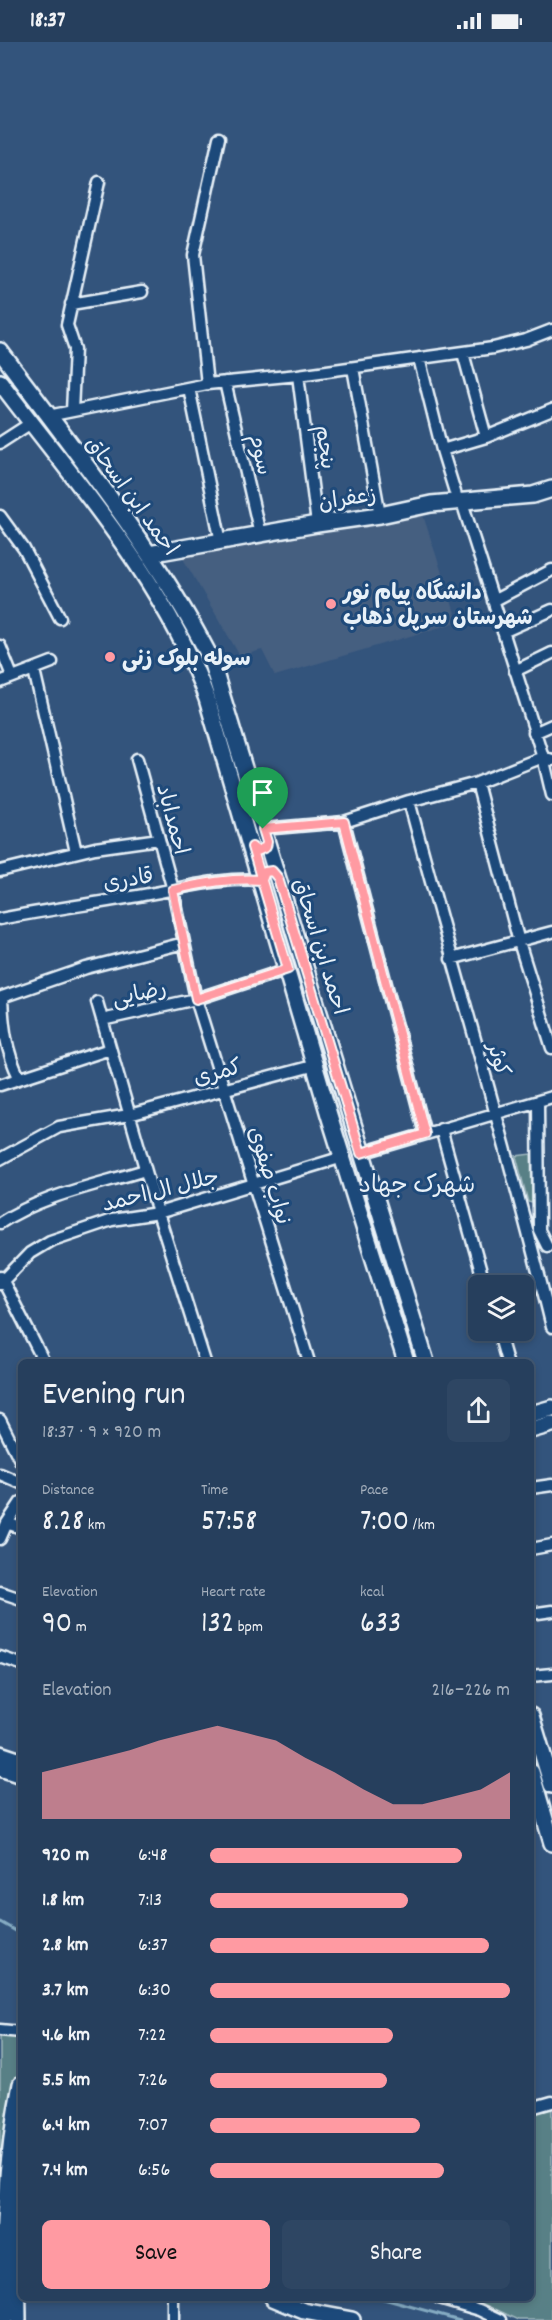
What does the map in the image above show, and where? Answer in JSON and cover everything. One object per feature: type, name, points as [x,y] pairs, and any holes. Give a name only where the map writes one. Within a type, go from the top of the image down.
[{"type":"main road","name":"احمد ابن اسحاق","points":[[0,351],[149,554],[189,617],[210,657],[425,1359]]},
{"type":"main road","name":"احمد ابن اسحاق","points":[[0,382],[104,517],[144,575],[181,636],[196,666],[405,1359]]},
{"type":"main road","name":"زعفران","points":[[149,554],[380,515],[431,504],[533,495],[552,489]]},
{"type":"main road","points":[[252,847],[257,851],[266,847],[265,835]]},
{"type":"main road","points":[[262,880],[262,875],[268,871],[272,871],[278,878]]},
{"type":"main road","points":[[534,1413],[552,1408]]},
{"type":"main road","points":[[534,1429],[552,1424]]},
{"type":"main road","points":[[534,1723],[548,1758],[552,1785]]},
{"type":"main road","points":[[0,1754],[18,1760]]},
{"type":"main road","points":[[0,1768],[18,1774]]},
{"type":"main road","points":[[534,1782],[552,1843]]},
{"type":"main road","points":[[18,2102],[9,2156],[10,2257],[18,2320]]},
{"type":"main road","points":[[3,2320],[18,2192]]},
{"type":"main road","points":[[278,2301],[302,2316],[352,2320]]},
{"type":"street","points":[[207,384],[193,255],[219,138]]},
{"type":"street","points":[[72,411],[75,349],[67,325],[99,182]]},
{"type":"street","points":[[71,304],[142,292]]},
{"type":"street","points":[[48,416],[207,384],[297,375],[463,353],[504,345],[552,330]]},
{"type":"street","points":[[463,353],[486,437]]},
{"type":"street","points":[[419,358],[442,450],[493,601],[534,733],[548,759],[552,795]]},
{"type":"street","points":[[353,368],[380,515]]},
{"type":"street","name":"پنجم","points":[[297,375],[317,524]]},
{"type":"street","name":"سوم","points":[[225,382],[260,534]]},
{"type":"street","points":[[189,388],[221,542]]},
{"type":"street","points":[[442,450],[486,437],[552,410]]},
{"type":"street","points":[[0,443],[31,423]]},
{"type":"street","points":[[0,516],[24,549],[60,618]]},
{"type":"street","points":[[493,601],[552,570]]},
{"type":"street","points":[[503,632],[552,610]]},
{"type":"street","points":[[0,646],[12,676]]},
{"type":"street","points":[[515,671],[552,652]]},
{"type":"street","points":[[0,682],[52,662]]},
{"type":"street","points":[[34,670],[76,852]]},
{"type":"street","points":[[534,733],[552,725]]},
{"type":"street","name":"احمداباد","points":[[137,759],[173,890],[184,943]]},
{"type":"street","points":[[265,835],[344,822],[477,783],[548,759]]},
{"type":"street","points":[[477,783],[519,942],[552,1048]]},
{"type":"street","name":"کوثر","points":[[410,801],[552,1328]]},
{"type":"street","points":[[344,822],[425,1134]]},
{"type":"street","points":[[0,871],[76,852],[159,839]]},
{"type":"street","name":"قادری","points":[[0,919],[228,880],[262,880]]},
{"type":"street","points":[[451,959],[552,932]]},
{"type":"street","points":[[19,1077],[11,1062],[4,1033],[2,998],[86,968],[184,943]]},
{"type":"street","name":"نواب صفوی","points":[[184,943],[196,999],[308,1359]]},
{"type":"street","name":"رضایی","points":[[102,1020],[196,999],[288,969]]},
{"type":"street","points":[[97,1002],[145,1170],[204,1359]]},
{"type":"street","points":[[0,1084],[111,1049]]},
{"type":"street","name":"کمری","points":[[0,1159],[59,1127],[129,1115],[316,1065]]},
{"type":"street","points":[[361,1153],[552,1097]]},
{"type":"street","points":[[532,1247],[549,1246],[539,1230],[538,1101]]},
{"type":"street","points":[[441,1129],[482,1275]]},
{"type":"street","name":"جلال ال احمد","points":[[1,1280],[30,1252],[50,1241],[111,1220],[158,1213],[343,1157]]},
{"type":"street","points":[[0,1223],[27,1208],[145,1170]]},
{"type":"street","points":[[1,1280],[42,1359]]},
{"type":"street","points":[[501,1341],[506,1359]]},
{"type":"street","points":[[0,1420],[18,1456]]},
{"type":"street","points":[[0,1474],[18,1482]]},
{"type":"street","points":[[534,1488],[552,1485]]},
{"type":"street","points":[[0,1539],[18,1506]]},
{"type":"street","points":[[7,1523],[18,1527]]},
{"type":"street","points":[[534,1548],[552,1545]]},
{"type":"street","points":[[0,1592],[18,1598]]},
{"type":"street","points":[[534,1614],[552,1611]]},
{"type":"street","points":[[0,1657],[18,1663]]},
{"type":"street","points":[[534,1676],[552,1674]]},
{"type":"street","points":[[0,2030],[18,2032]]},
{"type":"street","points":[[534,2107],[552,2102]]},
{"type":"street","points":[[173,2301],[173,2320]]},
{"type":"street","points":[[450,2301],[480,2310],[501,2320]]},
{"type":"shaded area","name":"دانشگاه پیام نور شهرستان سرپل ذهاب","points":[[422,512],[458,622],[275,676],[262,650],[240,656],[182,557],[186,552]]},
{"type":"green space","points":[[531,1154],[532,1203],[528,1202],[516,1156]]},
{"type":"green space","points":[[0,2035],[18,2036],[18,2074],[1,2159],[0,2232]]},
{"type":"green space","points":[[552,2107],[552,2320],[519,2320],[475,2301],[534,2301],[534,2112]]},
{"type":"waterway","points":[[0,1922],[18,1932]]},
{"type":"waterway","points":[[391,2301],[460,2320]]},
{"type":"place","name":"دانشگاه پیام نور شهرستان سرپل ذهاب","points":[[331,604]]},
{"type":"place","name":"سوله بلوک زنی","points":[[110,657]]},
{"type":"district","name":"شهرک جهاد","points":[[417,1184]]},
{"type":"route","points":[[263,829],[267,842],[266,847],[257,851],[252,847],[259,873],[262,880],[288,969],[196,999],[173,890],[205,882],[239,879],[262,880],[265,872],[272,871],[278,878],[361,1153],[425,1134],[344,822],[263,829]]}]
